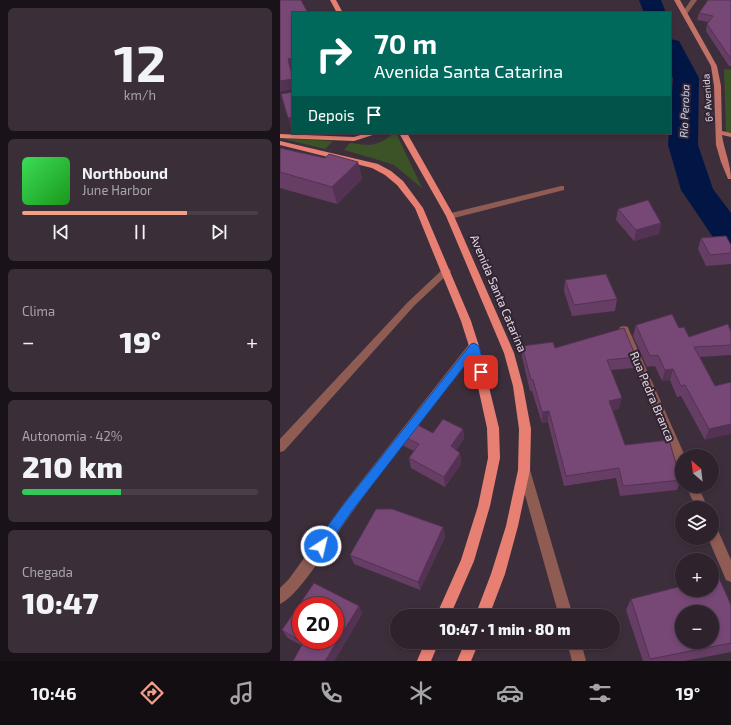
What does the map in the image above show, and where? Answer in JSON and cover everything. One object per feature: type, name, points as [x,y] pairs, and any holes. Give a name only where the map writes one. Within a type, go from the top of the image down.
[{"type":"main road","points":[[333,0],[339,12]]},
{"type":"main road","points":[[280,136],[340,140],[366,137],[372,134]]},
{"type":"main road","name":"Avenida Santa Catarina","points":[[404,134],[450,216],[509,353],[518,386],[525,429],[524,470],[512,526],[498,574],[485,609]]},
{"type":"main road","points":[[280,143],[375,166],[388,173],[400,183],[414,200],[446,271],[474,346],[493,428],[494,458],[484,506],[467,561],[446,609]]},
{"type":"main road","points":[[424,661],[429,649]]},
{"type":"main road","points":[[464,661],[469,649]]},
{"type":"street","name":"6ª Avenida","points":[[677,0],[714,66],[717,77],[719,144],[722,156],[731,177]]},
{"type":"street","points":[[685,13],[694,0]]},
{"type":"street","points":[[719,132],[731,135]]},
{"type":"street","points":[[450,216],[561,188]]},
{"type":"street","points":[[280,447],[412,304],[446,271]]},
{"type":"street","name":"Rua Pedra Branca","points":[[624,330],[676,449]]},
{"type":"street","points":[[280,597],[294,584],[348,507],[474,346]]},
{"type":"street","points":[[524,470],[564,609]]},
{"type":"street","points":[[718,545],[731,575]]},
{"type":"street","points":[[576,649],[579,661]]},
{"type":"green space","points":[[724,69],[731,70],[731,133],[726,132]]},
{"type":"green space","points":[[393,134],[396,134],[422,188],[394,165],[344,150],[350,143],[369,145],[378,143]]},
{"type":"green space","points":[[280,138],[333,141],[325,149]]},
{"type":"building","points":[[280,0],[301,0],[307,12],[292,12],[292,58],[288,59],[292,79],[280,81]]},
{"type":"building","points":[[708,0],[731,0],[731,59],[707,24],[713,16],[699,13]]},
{"type":"building","points":[[292,92],[292,117],[288,118],[281,94]]},
{"type":"building","points":[[280,148],[325,158],[329,154],[358,162],[332,187],[280,172]]},
{"type":"building","points":[[648,200],[661,223],[636,230],[618,209]]},
{"type":"building","points":[[726,236],[731,245],[731,253],[710,255],[701,238]]},
{"type":"building","points":[[606,274],[617,299],[574,305],[565,280]]},
{"type":"building","points":[[672,314],[679,328],[684,327],[689,337],[728,324],[731,332],[731,345],[694,347],[715,386],[731,382],[731,424],[709,429],[685,385],[681,386],[673,369],[665,370],[658,355],[650,356],[636,325]]},
{"type":"building","points":[[624,328],[636,357],[607,360],[622,398],[609,401],[625,445],[669,440],[675,460],[675,481],[623,486],[619,468],[566,476],[549,411],[542,412],[533,380],[531,380],[522,346],[553,342],[555,348]]},
{"type":"building","points":[[443,419],[463,429],[451,446],[460,453],[444,477],[409,458],[419,444],[402,436],[412,422],[433,433]]},
{"type":"building","points":[[376,509],[392,509],[443,527],[418,582],[350,555]]},
{"type":"building","points":[[719,578],[731,605],[731,643],[719,645],[719,605],[675,605],[675,649],[701,649],[650,659],[631,599],[675,588],[675,597],[719,597]]},
{"type":"building","points":[[314,583],[341,597],[304,597]]},
{"type":"building","points":[[344,598],[359,606],[344,630]]},
{"type":"building","points":[[292,615],[292,636],[282,630]]},
{"type":"building","points":[[300,649],[332,649],[325,661],[293,661]]},
{"type":"waterway","name":"Rio Peroba","points":[[650,0],[655,12]]},
{"type":"waterway","name":"Rio Peroba","points":[[671,48],[686,78],[683,145],[697,190],[731,238]]},
{"type":"route","points":[[321,546],[348,507],[474,346],[481,372]]}]
